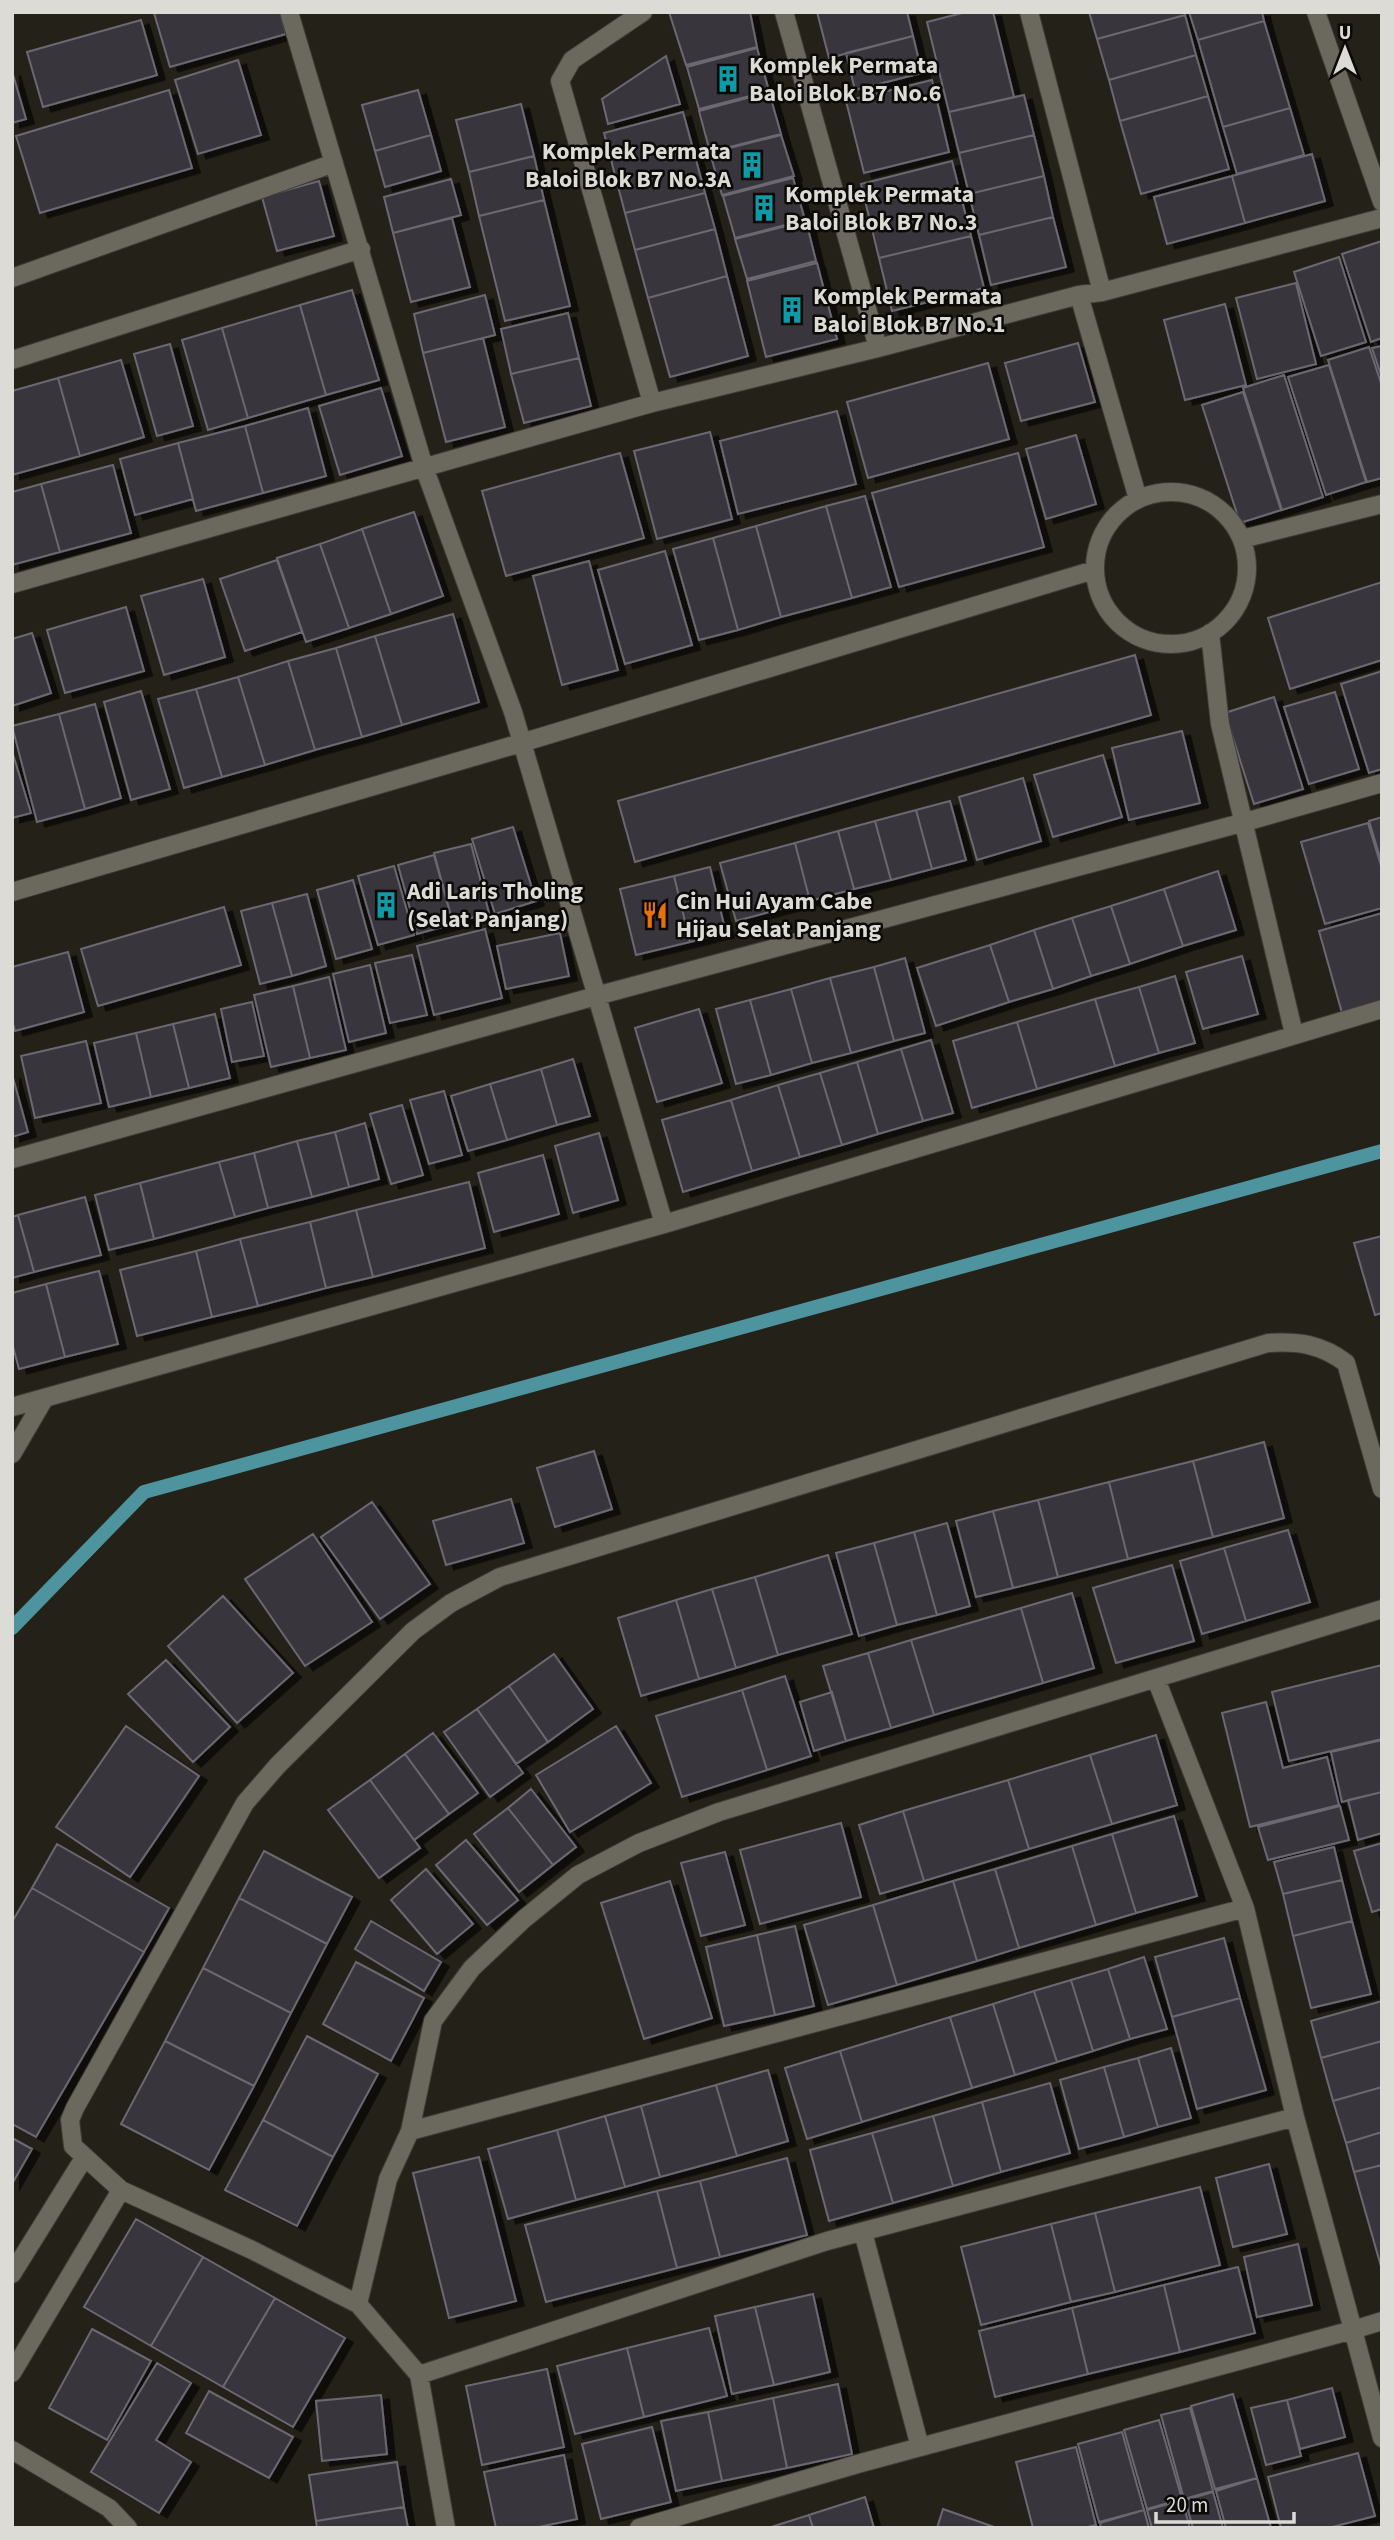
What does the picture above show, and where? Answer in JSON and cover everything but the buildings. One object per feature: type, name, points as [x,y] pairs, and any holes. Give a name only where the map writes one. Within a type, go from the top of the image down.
[{"type":"street","points":[[289,12],[424,467],[513,712],[664,1224]]},
{"type":"street","points":[[642,12],[572,60],[560,81],[652,403]]},
{"type":"street","points":[[784,12],[878,348]]},
{"type":"street","points":[[1029,12],[1102,292]]},
{"type":"street","points":[[1316,12],[1382,202]]},
{"type":"street","points":[[12,278],[334,163]]},
{"type":"street","points":[[12,584],[652,403],[1079,295],[1102,292],[1382,218]]},
{"type":"street","points":[[12,360],[361,249]]},
{"type":"street","points":[[1079,295],[1138,499]]},
{"type":"street","points":[[1176,491],[1197,496],[1216,506],[1232,521],[1242,539],[1248,557],[1244,592],[1225,623],[1194,641],[1177,644],[1142,639],[1113,618],[1096,587],[1094,569],[1101,535],[1123,508],[1138,499],[1154,493],[1176,491]]},
{"type":"street","points":[[1242,539],[1382,504]]},
{"type":"street","points":[[12,892],[521,743],[1094,569]]},
{"type":"street","points":[[1210,633],[1220,724],[1294,1034]]},
{"type":"street","points":[[12,1159],[596,996],[1382,783]]},
{"type":"street","points":[[12,1407],[43,1401],[664,1224],[1382,1009]]},
{"type":"street","points":[[446,2528],[419,2375],[358,2304],[252,2250],[121,2190],[73,2146],[70,2120],[75,2108],[245,1803],[278,1765],[413,1631],[451,1602],[500,1577],[1268,1343],[1293,1341],[1313,1345],[1330,1351],[1346,1363],[1382,1489]]},
{"type":"street","points":[[12,1454],[43,1401]]},
{"type":"street","points":[[358,2304],[388,2179],[410,2131],[433,2021],[472,1968],[524,1919],[578,1875],[639,1843],[719,1812],[1382,1609]]},
{"type":"street","points":[[1156,1679],[1245,1908],[1295,2117],[1382,2438]]},
{"type":"street","points":[[410,2131],[1245,1908]]},
{"type":"street","points":[[419,2375],[827,2241],[1295,2117]]},
{"type":"street","points":[[12,2274],[84,2158]]},
{"type":"street","points":[[12,2373],[121,2190]]},
{"type":"street","points":[[863,2232],[920,2447]]},
{"type":"street","points":[[639,2528],[920,2447],[1382,2321]]},
{"type":"street","points":[[12,2450],[109,2508],[128,2528]]},
{"type":"waterway","points":[[12,1628],[144,1492],[1382,1151]]},
{"type":"place","name":"Komplek Permata Baloi Blok B7 No.6","points":[[728,79]]},
{"type":"place","name":"Komplek Permata Baloi Blok B7 No.3A","points":[[752,165]]},
{"type":"place","name":"Komplek Permata Baloi Blok B7 No.3","points":[[764,208]]},
{"type":"place","name":"Komplek Permata Baloi Blok B7 No.1","points":[[792,310]]},
{"type":"place","name":"Adi Laris Tholing (Selat Panjang)","points":[[386,905]]},
{"type":"place","name":"Cin Hui Ayam Cabe Hijau Selat Panjang","points":[[655,915]]}]
